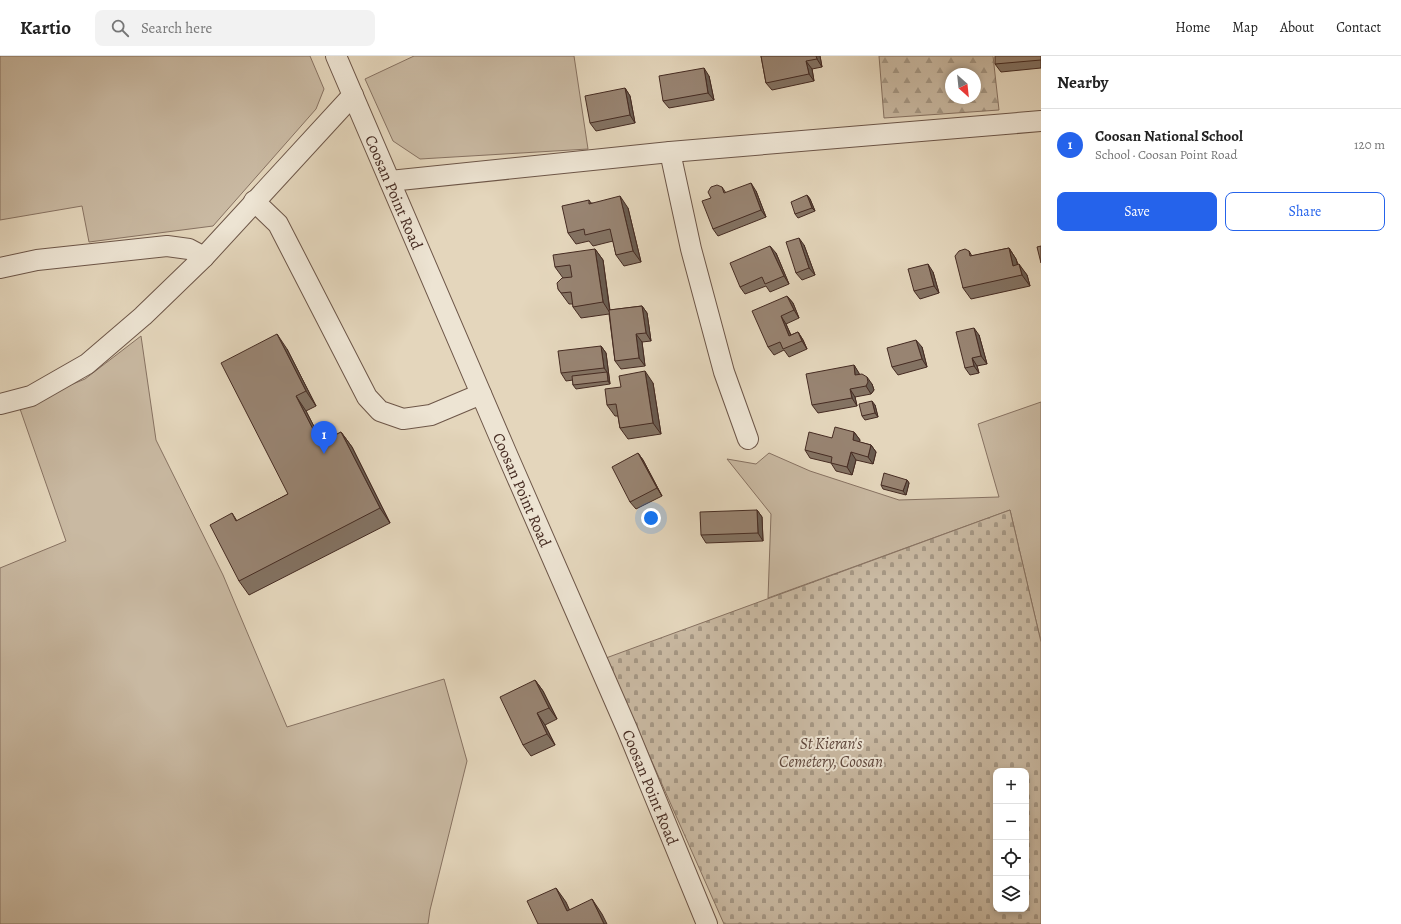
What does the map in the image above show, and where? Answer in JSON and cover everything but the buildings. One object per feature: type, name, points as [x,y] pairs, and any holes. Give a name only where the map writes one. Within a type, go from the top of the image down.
[{"type":"street","name":"Coosan Point Road","points":[[336,56],[627,729],[707,924]]},
{"type":"street","points":[[0,404],[31,396],[87,364],[143,316],[204,258],[254,201],[353,95]]},
{"type":"street","points":[[390,181],[670,152],[1041,121]]},
{"type":"street","points":[[670,152],[691,249],[724,372],[748,439]]},
{"type":"street","points":[[254,201],[278,224],[367,397],[380,411],[403,419],[431,415],[481,394]]},
{"type":"street","points":[[0,268],[37,260],[167,246],[189,249],[204,258]]},
{"type":"green space","points":[[0,56],[310,56],[324,89],[316,109],[213,226],[89,242],[82,206],[0,220]]},
{"type":"green space","points":[[414,56],[574,56],[588,149],[420,159],[393,141],[365,79]]},
{"type":"green space","points":[[879,56],[993,56],[999,110],[884,118]]},
{"type":"green space","points":[[141,336],[156,440],[223,575],[287,727],[444,679],[467,761],[430,910],[428,924],[0,924],[0,568],[66,541],[19,406],[85,379]]},
{"type":"green space","points":[[1041,402],[1041,642],[1010,510],[768,598],[771,514],[727,459],[756,464],[769,453],[810,471],[899,500],[999,497],[978,424]]},
{"type":"green space","name":"St Kieran's Cemetery, Coosan","points":[[1010,510],[1041,642],[1041,924],[724,924],[606,658]]},
{"type":"place","name":"Coosan National School","points":[[324,454]]}]
